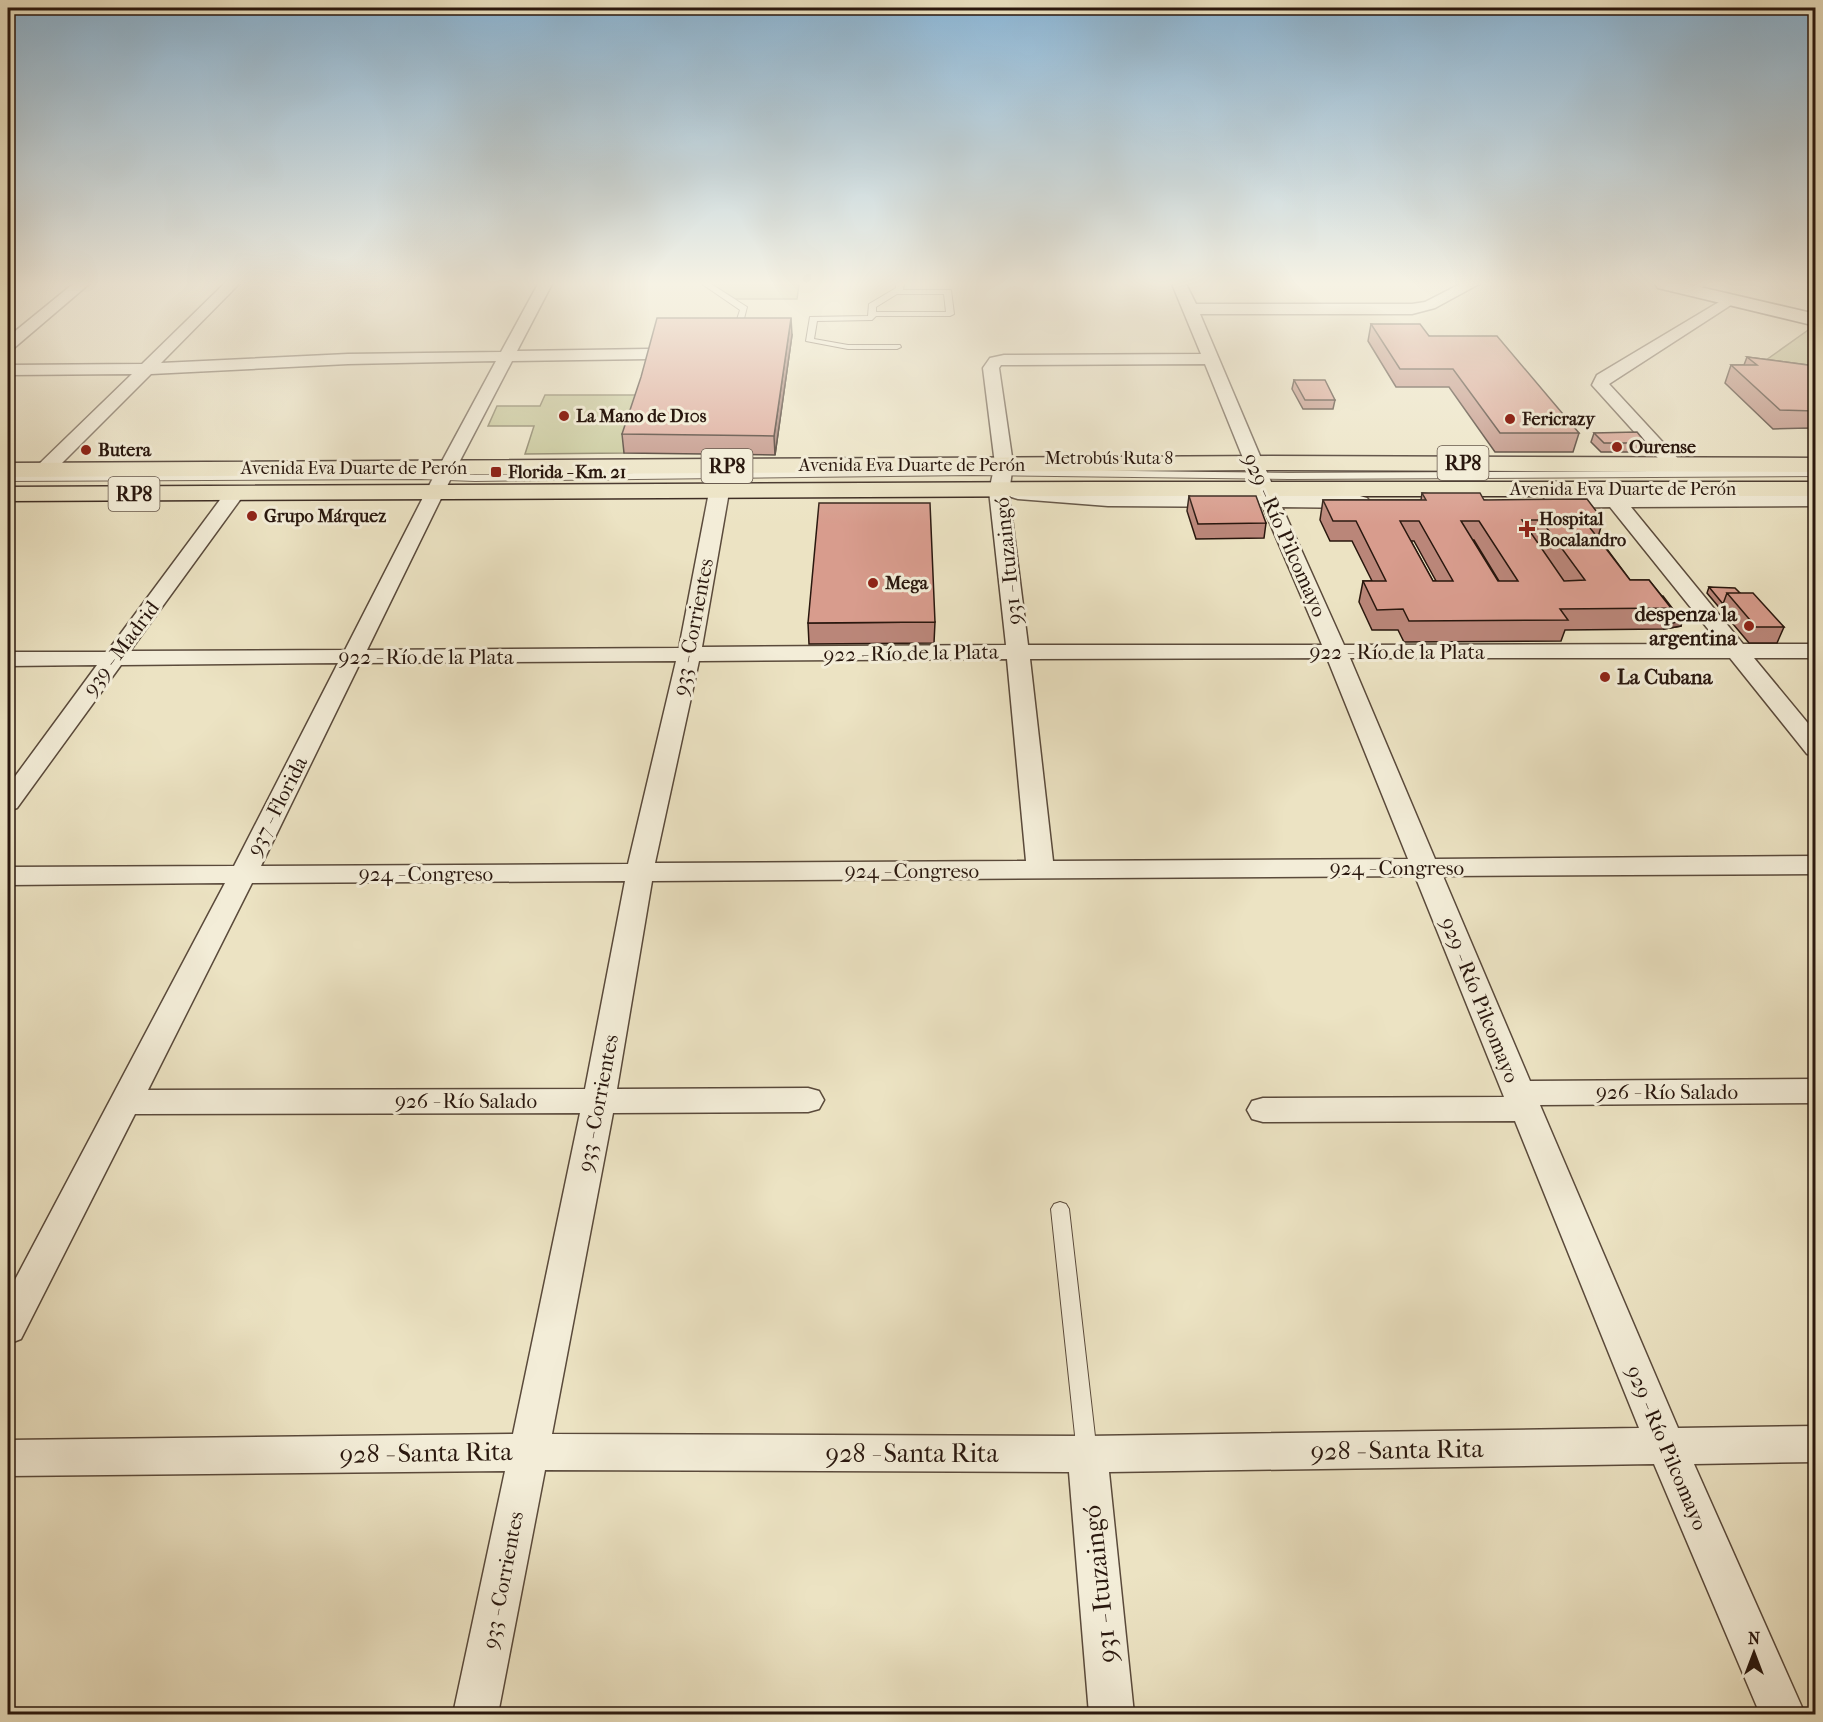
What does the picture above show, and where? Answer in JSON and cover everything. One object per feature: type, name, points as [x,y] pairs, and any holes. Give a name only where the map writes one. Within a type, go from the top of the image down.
[{"type":"main road","name":"Avenida Eva Duarte de Perón","points":[[8,470],[442,480],[719,492],[1002,476],[1131,464],[1261,482],[1673,463],[1815,465]]},
{"type":"main road","points":[[1002,476],[1131,464]]},
{"type":"main road","name":"Avenida Eva Duarte de Perón","points":[[8,494],[235,493],[442,480],[1002,476],[1261,482],[1612,496],[1815,489]]},
{"type":"street","points":[[45,470],[152,364]]},
{"type":"street","points":[[8,369],[147,369],[247,364]]},
{"type":"street","name":"937 - Florida","points":[[8,1328],[243,875],[442,480],[504,364]]},
{"type":"street","name":"931 - Ituzaingó","points":[[994,364],[991,368],[1040,870]]},
{"type":"street","name":"929 - Río Pilcomayo","points":[[1213,364],[1261,482],[1336,652],[1666,1446],[1783,1714]]},
{"type":"street","points":[[1627,364],[1604,379],[1600,385],[1673,463]]},
{"type":"street","name":"933 - Corrientes","points":[[476,1714],[599,1101],[640,872],[690,656],[719,492]]},
{"type":"street","name":"939 - Madrid","points":[[8,803],[235,493]]},
{"type":"street","points":[[1612,496],[1815,749]]},
{"type":"street","name":"Avenida Eva Duarte de Perón","points":[[1612,496],[1815,500]]},
{"type":"street","name":"922 - Río de la Plata","points":[[8,659],[1018,652],[1815,651]]},
{"type":"street","name":"924 - Congreso","points":[[8,876],[1815,864]]},
{"type":"street","name":"926 - Río Salado","points":[[1263,1110],[1815,1091]]},
{"type":"street","name":"926 - Río Salado","points":[[125,1102],[808,1100]]},
{"type":"street","name":"928 - Santa Rita","points":[[8,1458],[529,1452],[1087,1454],[1815,1444]]},
{"type":"street","name":"931 - Ituzaingó","points":[[1087,1454],[1112,1714]]},
{"type":"lane","points":[[1094,469],[1152,468],[1207,474]]},
{"type":"lane","name":"Metrobús Ruta 8","points":[[1261,482],[1564,473],[1815,473]]},
{"type":"lane","name":"Metrobús Ruta 8","points":[[1002,476],[1207,474],[1261,482],[1815,481]]},
{"type":"lane","points":[[8,478],[442,480]]},
{"type":"lane","points":[[8,485],[442,480]]},
{"type":"lane","points":[[1060,1209],[1087,1454]]},
{"type":"green space","points":[[1760,364],[1815,364],[1815,384],[1745,375]]},
{"type":"green space","name":"La Mano de D10s","points":[[545,395],[643,395],[624,453],[525,454],[534,426],[488,426],[497,406],[540,406]]},
{"type":"building","points":[[644,364],[784,364],[774,436],[622,434]]},
{"type":"building","points":[[1397,364],[1521,364],[1579,433],[1500,433],[1453,369],[1400,369]]},
{"type":"building","points":[[1731,365],[1815,366],[1815,411],[1780,410]]},
{"type":"building","points":[[1294,380],[1325,380],[1335,400],[1305,400]]},
{"type":"building","points":[[1637,432],[1646,443],[1604,443],[1594,433]]},
{"type":"building","points":[[1422,493],[1480,493],[1484,500],[1587,499],[1603,520],[1584,520],[1630,580],[1649,580],[1671,608],[1560,609],[1568,620],[1409,621],[1403,609],[1377,610],[1363,581],[1386,581],[1356,521],[1333,521],[1323,500],[1426,500]],"holes":[[[1522,520],[1541,520],[1585,580],[1564,581]],[[1400,521],[1419,521],[1453,581],[1433,581]],[[1461,521],[1479,521],[1518,581],[1498,581]]]},
{"type":"building","points":[[1189,496],[1256,496],[1266,523],[1198,524]]},
{"type":"building","name":"Mega","points":[[819,503],[930,503],[935,622],[808,623]]},
{"type":"building","points":[[1709,587],[1735,588],[1740,593],[1727,593],[1723,604]]},
{"type":"building","points":[[1727,593],[1753,593],[1784,627],[1756,627]]},
{"type":"building","points":[[1662,596],[1682,621],[1666,624],[1671,608]]},
{"type":"place","name":"La Mano de D10s","points":[[564,416]]},
{"type":"place","name":"Fericrazy","points":[[1510,419]]},
{"type":"place","name":"Ourense","points":[[1617,447]]},
{"type":"place","name":"Butera","points":[[86,450]]},
{"type":"place","name":"Florida - Km. 21","points":[[496,472]]},
{"type":"place","name":"Grupo Márquez","points":[[252,516]]},
{"type":"place","name":"Hospital Bocalandro","points":[[1527,529]]},
{"type":"place","name":"Mega","points":[[873,583]]},
{"type":"place","name":"despenza la argentina","points":[[1749,626]]},
{"type":"place","name":"La Cubana","points":[[1605,677]]}]
